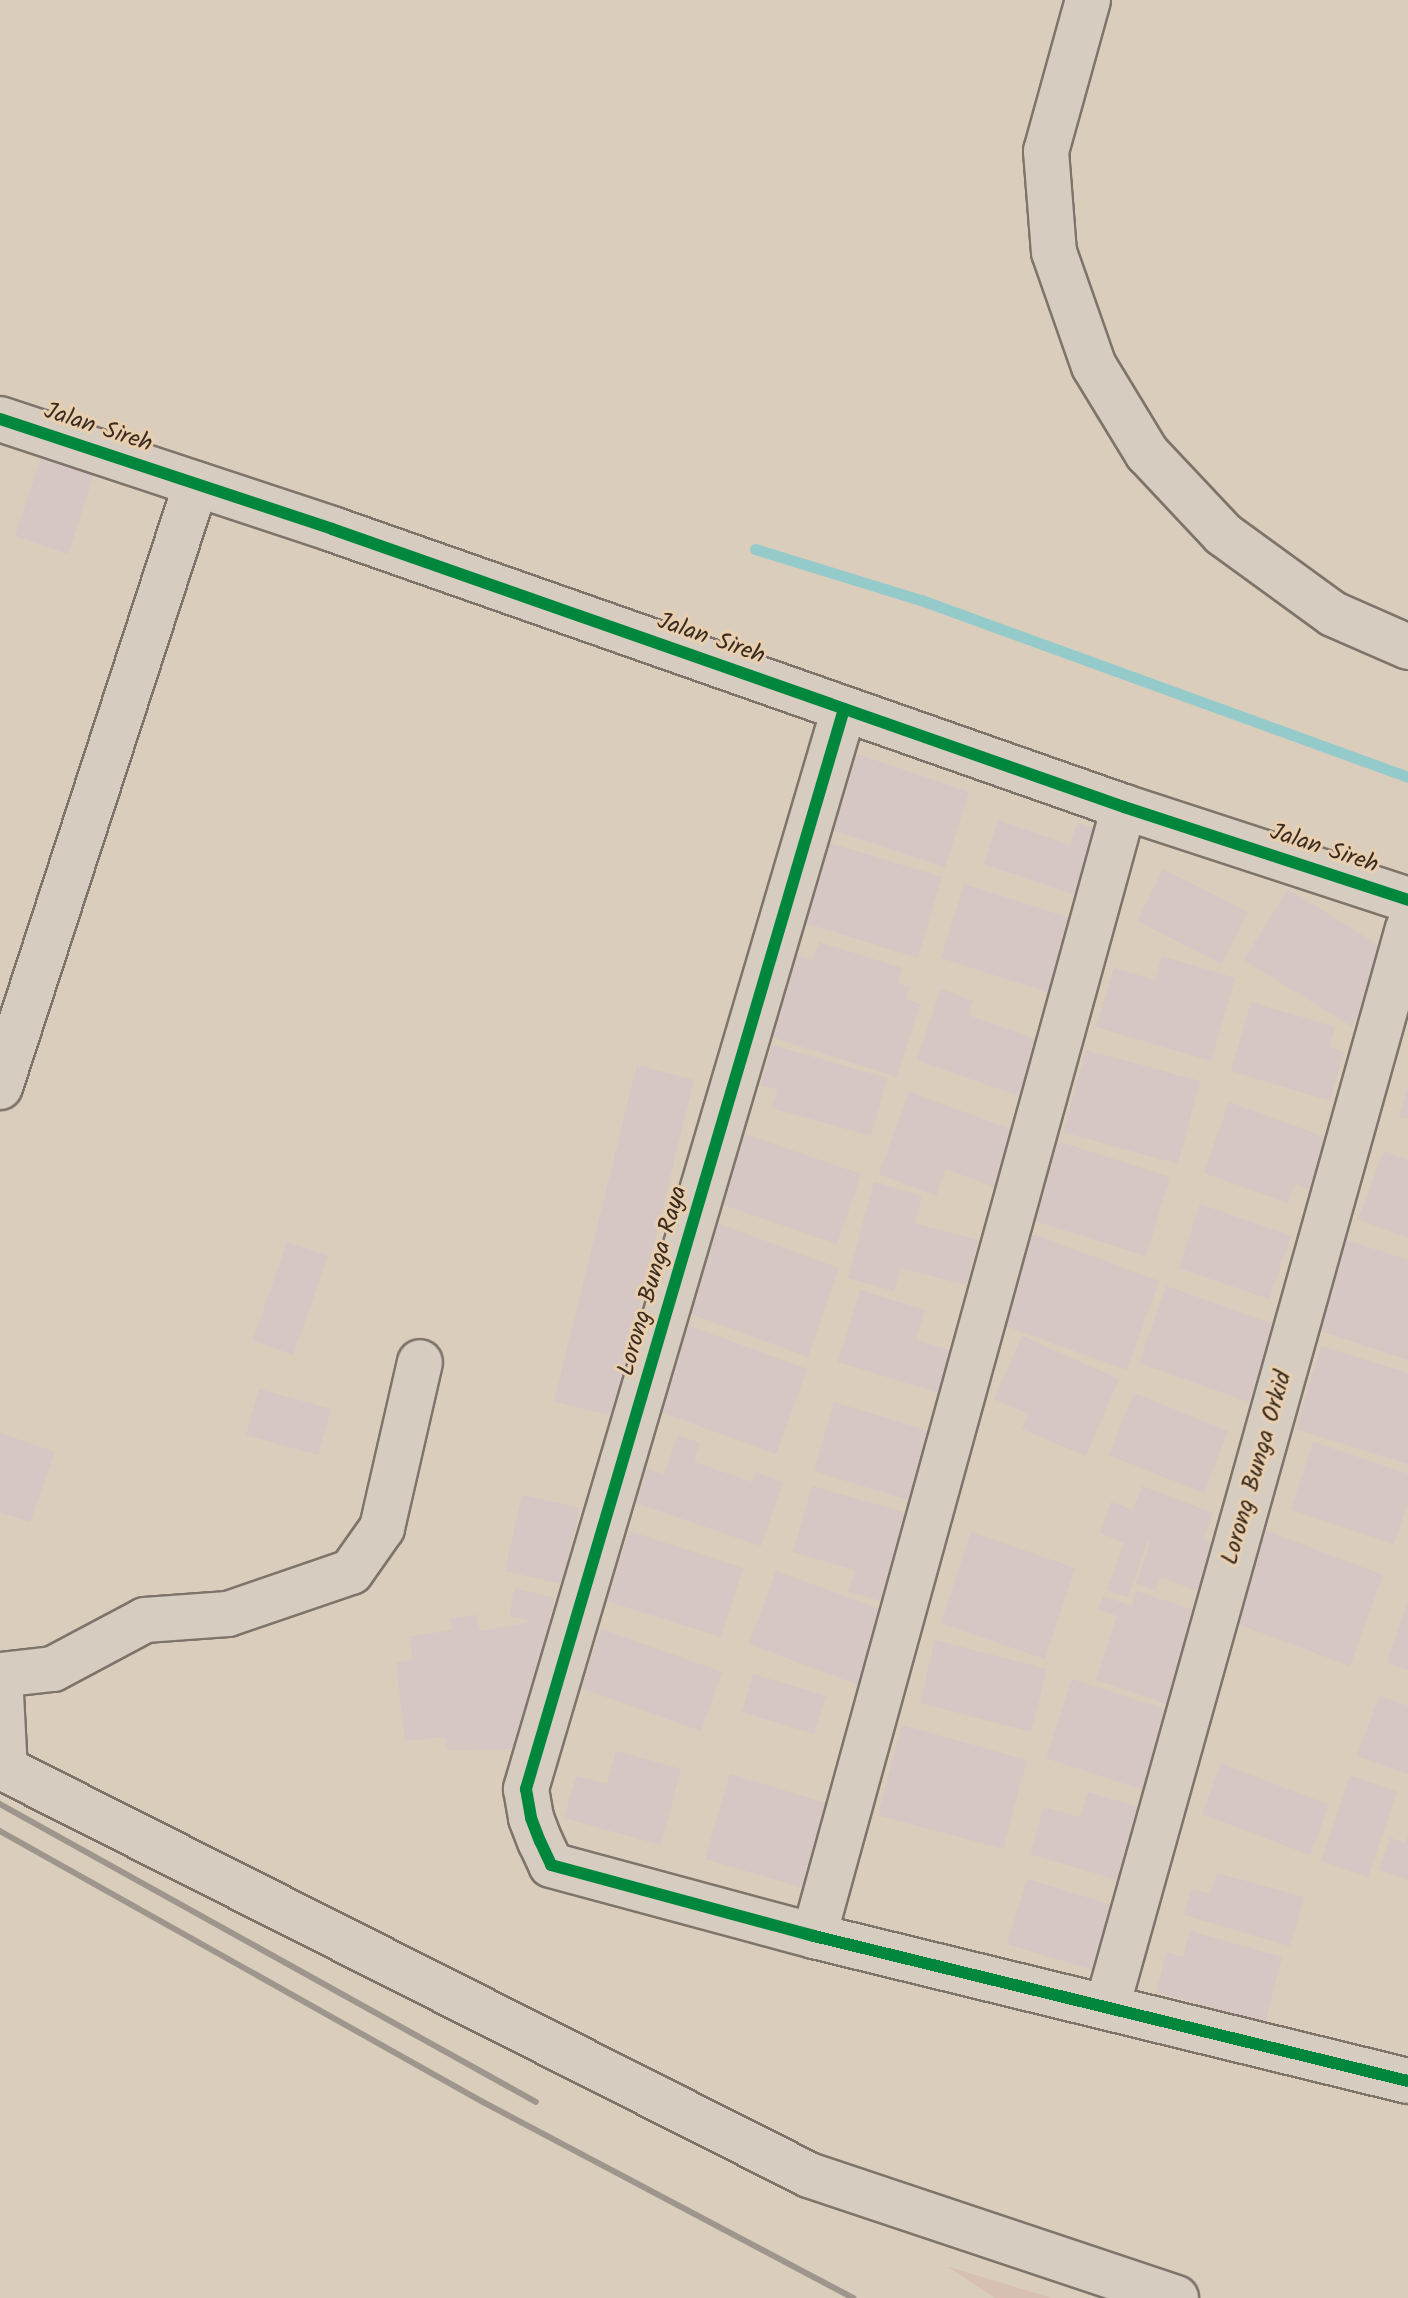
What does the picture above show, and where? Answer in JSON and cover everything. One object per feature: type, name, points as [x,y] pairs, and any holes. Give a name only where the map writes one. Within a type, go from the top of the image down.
[{"type":"street","points":[[1088,0],[1046,151],[1054,252],[1094,366],[1147,453],[1223,534],[1333,614],[1408,647]]},
{"type":"street","name":"Jalan Sireh","points":[[0,419],[196,484],[1124,807],[1408,900]]},
{"type":"street","points":[[0,1087],[196,484]]},
{"type":"street","name":"Lorong Bunga Raya","points":[[814,1936],[551,1865],[531,1818],[526,1789],[844,709]]},
{"type":"street","points":[[1124,807],[814,1936],[1408,2081]]},
{"type":"street","name":"Lorong Bunga Orkid","points":[[1107,2007],[1408,928]]},
{"type":"street","points":[[420,1362],[382,1528],[351,1572],[228,1614],[145,1620],[53,1669],[0,1675],[5,1769],[809,2175],[1176,2298]]},
{"type":"shaded area","points":[[949,2267],[1052,2298],[995,2298]]},
{"type":"building","points":[[44,449],[99,458],[68,554],[15,536]]},
{"type":"building","points":[[857,754],[969,792],[945,867],[832,830]]},
{"type":"building","points":[[998,820],[1070,845],[1077,823],[1096,829],[1075,895],[984,864]]},
{"type":"building","points":[[823,841],[942,877],[918,958],[799,921]]},
{"type":"building","points":[[1163,869],[1248,912],[1222,964],[1137,921]]},
{"type":"building","points":[[964,884],[1073,919],[1050,993],[941,958]]},
{"type":"building","points":[[1288,889],[1394,955],[1351,1026],[1244,960]]},
{"type":"building","points":[[819,942],[902,968],[898,983],[910,987],[906,999],[920,1004],[897,1077],[756,1032],[781,950],[813,960]]},
{"type":"building","points":[[1162,956],[1235,978],[1211,1061],[1096,1027],[1114,968],[1155,980]]},
{"type":"building","points":[[941,989],[973,1001],[968,1015],[1050,1044],[1031,1100],[917,1060]]},
{"type":"building","points":[[1251,1002],[1335,1027],[1329,1047],[1344,1052],[1330,1101],[1231,1071]]},
{"type":"building","points":[[772,1045],[887,1078],[871,1136],[772,1108],[778,1089],[761,1085]]},
{"type":"building","points":[[1086,1050],[1200,1081],[1178,1164],[1063,1132]]},
{"type":"building","points":[[637,1065],[694,1080],[612,1416],[554,1401]]},
{"type":"building","points":[[1408,1089],[1408,1119],[1399,1117]]},
{"type":"building","points":[[909,1092],[1019,1132],[999,1189],[946,1169],[936,1196],[879,1174]]},
{"type":"building","points":[[1229,1102],[1339,1142],[1320,1194],[1295,1184],[1288,1203],[1204,1173]]},
{"type":"building","points":[[739,1132],[861,1174],[837,1244],[715,1202]]},
{"type":"building","points":[[1057,1141],[1170,1177],[1146,1256],[1032,1220]]},
{"type":"building","points":[[1384,1151],[1408,1160],[1408,1238],[1358,1219]]},
{"type":"building","points":[[874,1182],[922,1196],[915,1223],[978,1240],[966,1285],[901,1268],[894,1291],[848,1278]]},
{"type":"building","points":[[1200,1204],[1291,1236],[1269,1299],[1179,1268]]},
{"type":"building","points":[[711,1221],[839,1268],[808,1357],[680,1310]]},
{"type":"building","points":[[1027,1232],[1159,1281],[1127,1370],[995,1322]]},
{"type":"building","points":[[1340,1238],[1408,1260],[1408,1360],[1312,1328]]},
{"type":"building","points":[[287,1242],[328,1256],[293,1355],[253,1340]]},
{"type":"building","points":[[1166,1286],[1276,1325],[1249,1402],[1139,1363]]},
{"type":"building","points":[[860,1290],[925,1310],[916,1340],[952,1351],[939,1393],[838,1362]]},
{"type":"building","points":[[684,1324],[807,1369],[776,1454],[653,1409]]},
{"type":"building","points":[[1022,1336],[1119,1379],[1086,1456],[1022,1429],[1028,1414],[994,1399]]},
{"type":"building","points":[[1321,1346],[1408,1373],[1408,1464],[1296,1429]]},
{"type":"building","points":[[259,1389],[331,1409],[318,1455],[246,1435]]},
{"type":"building","points":[[1134,1393],[1228,1431],[1204,1493],[1109,1455]]},
{"type":"building","points":[[834,1402],[935,1433],[915,1502],[814,1471]]},
{"type":"building","points":[[0,1433],[55,1452],[30,1522],[0,1512]]},
{"type":"building","points":[[678,1435],[700,1443],[694,1462],[752,1482],[755,1472],[783,1482],[761,1546],[636,1503],[648,1469],[664,1475]]},
{"type":"building","points":[[1313,1442],[1408,1474],[1408,1502],[1394,1544],[1291,1510]]},
{"type":"building","points":[[812,1486],[921,1517],[897,1605],[848,1592],[855,1570],[793,1552]]},
{"type":"building","points":[[1142,1486],[1213,1513],[1203,1540],[1215,1544],[1198,1591],[1161,1577],[1155,1591],[1136,1583],[1150,1543],[1147,1542],[1128,1597],[1107,1590],[1124,1543],[1100,1533],[1111,1502],[1133,1510]]},
{"type":"building","points":[[522,1495],[580,1508],[562,1584],[505,1571]]},
{"type":"building","points":[[1259,1528],[1383,1575],[1350,1666],[1225,1619]]},
{"type":"building","points":[[629,1531],[743,1568],[721,1637],[607,1601]]},
{"type":"building","points":[[971,1532],[1075,1568],[1045,1659],[941,1623]]},
{"type":"building","points":[[776,1571],[891,1613],[864,1687],[749,1644]]},
{"type":"building","points":[[514,1588],[554,1598],[525,1749],[447,1750],[445,1737],[405,1741],[396,1663],[413,1659],[409,1637],[452,1630],[451,1618],[476,1615],[480,1631],[532,1622],[510,1616]]},
{"type":"building","points":[[1136,1591],[1203,1613],[1173,1706],[1096,1680],[1117,1616],[1098,1609],[1103,1596],[1132,1606]]},
{"type":"building","points":[[1408,1603],[1408,1670],[1387,1663]]},
{"type":"building","points":[[601,1629],[722,1672],[701,1731],[581,1688]]},
{"type":"building","points":[[935,1640],[1047,1669],[1031,1732],[920,1703]]},
{"type":"building","points":[[753,1674],[826,1696],[814,1734],[742,1712]]},
{"type":"building","points":[[1072,1679],[1179,1714],[1153,1793],[1046,1758]]},
{"type":"building","points":[[1379,1696],[1408,1706],[1408,1774],[1357,1756]]},
{"type":"building","points":[[902,1725],[1027,1760],[1003,1849],[878,1815]]},
{"type":"building","points":[[616,1751],[681,1769],[661,1845],[564,1818],[576,1776],[607,1784]]},
{"type":"building","points":[[1221,1763],[1329,1805],[1310,1855],[1202,1814]]},
{"type":"building","points":[[730,1774],[832,1805],[807,1889],[705,1859]]},
{"type":"building","points":[[1350,1775],[1397,1792],[1368,1877],[1321,1861]]},
{"type":"building","points":[[1088,1792],[1139,1807],[1118,1880],[1030,1854],[1044,1807],[1080,1817]]},
{"type":"building","points":[[1408,1836],[1408,1880],[1379,1870],[1390,1838],[1405,1843]]},
{"type":"building","points":[[1217,1873],[1304,1897],[1290,1946],[1184,1915],[1191,1889],[1210,1894]]},
{"type":"building","points":[[1027,1879],[1112,1905],[1093,1970],[1007,1944]]},
{"type":"building","points":[[1190,1931],[1282,1957],[1265,2022],[1156,1992],[1167,1952],[1183,1957]]},
{"type":"waterway","points":[[755,549],[921,600],[1408,777]]},
{"type":"railway","points":[[0,1804],[536,2102]]},
{"type":"railway","points":[[0,1831],[483,2102],[853,2298]]},
{"type":"cycle path","points":[[0,419],[332,529],[1124,807],[1408,900]]},
{"type":"cycle path","points":[[844,709],[526,1789],[531,1818],[540,1841],[551,1865],[814,1936],[1408,2081]]}]
